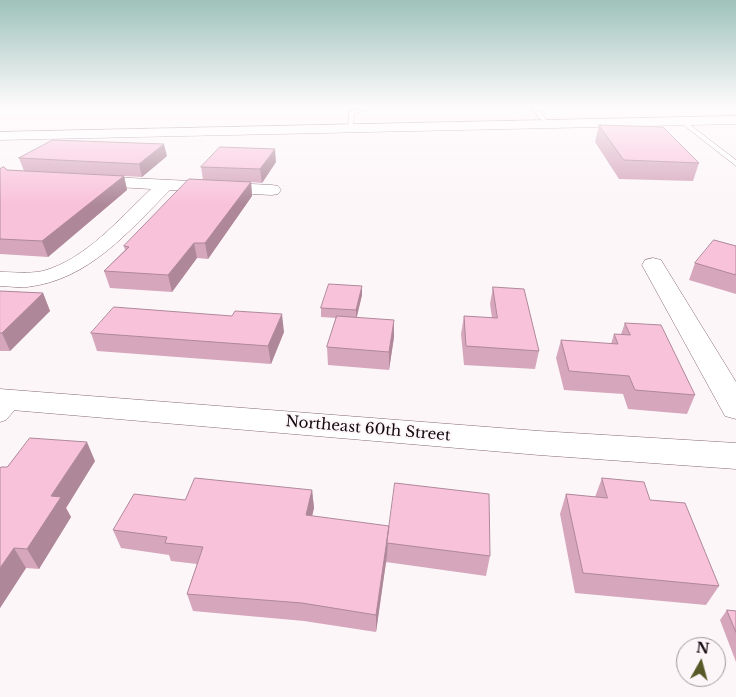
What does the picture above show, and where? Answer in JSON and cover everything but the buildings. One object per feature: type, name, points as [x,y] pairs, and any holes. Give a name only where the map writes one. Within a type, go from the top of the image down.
[{"type":"street","points":[[77,181],[272,190]]},
{"type":"street","points":[[0,279],[29,280],[62,272],[84,261],[165,185]]},
{"type":"street","points":[[653,265],[736,408]]},
{"type":"street","name":"Northeast 60th Street","points":[[5,405],[736,456]]},
{"type":"lane","points":[[705,140],[736,164]]}]
